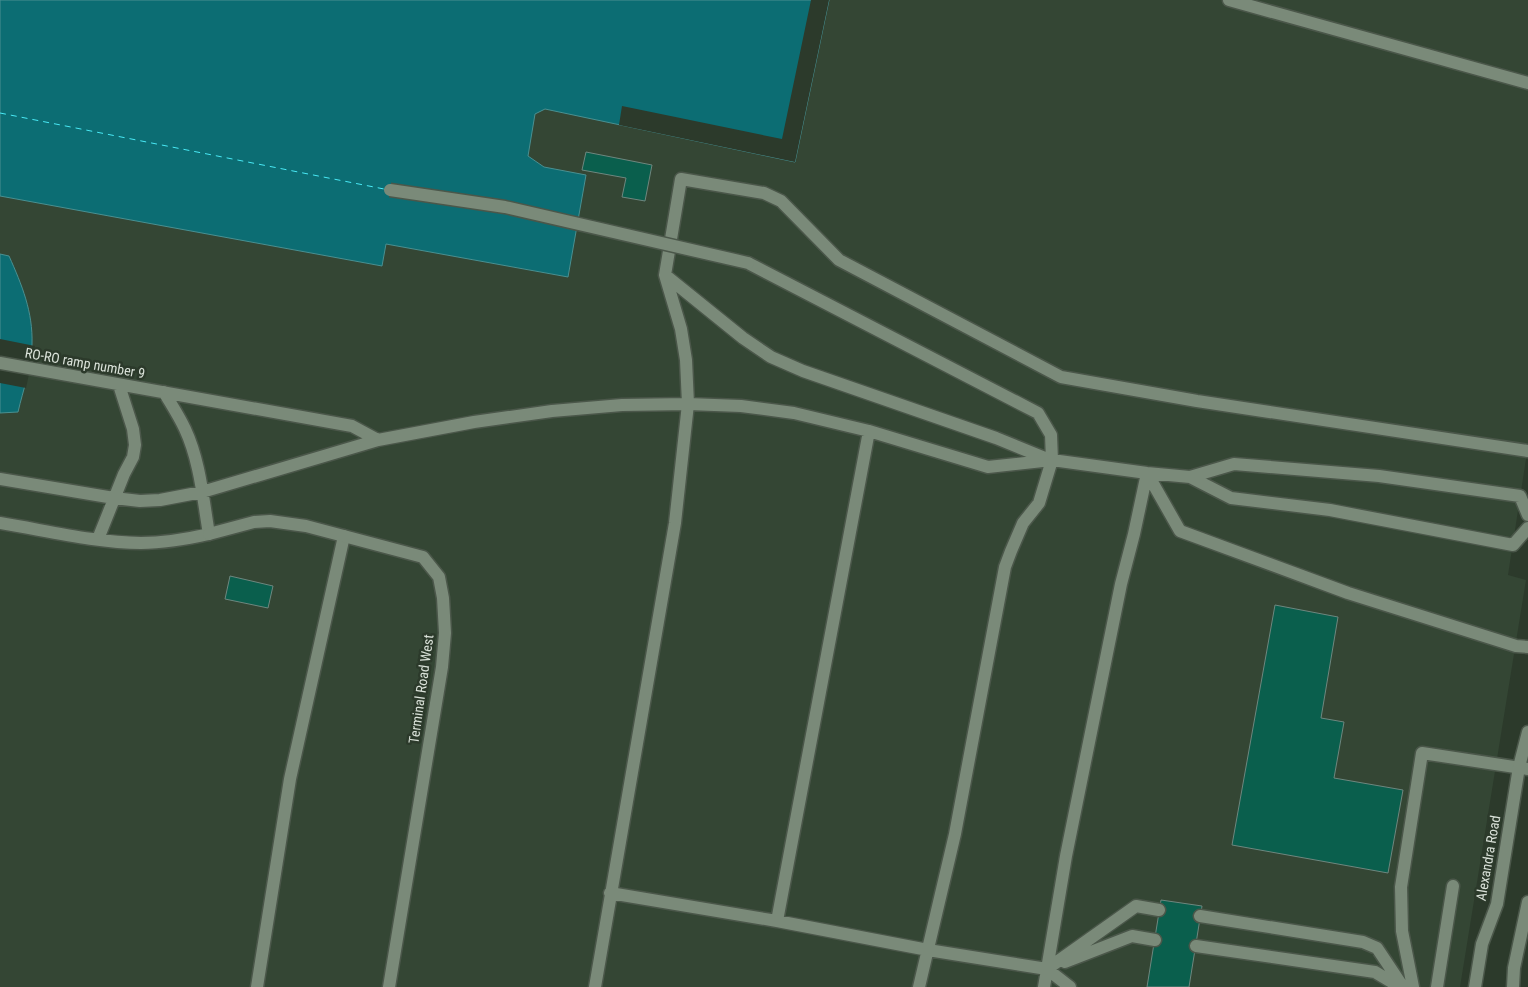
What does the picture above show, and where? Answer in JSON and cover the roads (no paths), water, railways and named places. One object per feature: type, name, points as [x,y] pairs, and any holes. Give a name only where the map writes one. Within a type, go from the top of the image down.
[{"type":"street","points":[[1229,0],[1528,83]]},
{"type":"street","points":[[595,987],[675,523],[688,404],[686,360],[680,329],[665,275],[681,179],[764,193],[781,201],[839,260],[1061,377],[1197,401],[1528,451]]},
{"type":"street","points":[[390,190],[505,207],[748,263],[1038,413],[1051,435],[1052,460],[1038,503],[1023,523],[1005,567],[955,834],[919,987]]},
{"type":"street","points":[[665,275],[743,338],[771,357],[802,371],[996,438],[1052,460],[1190,477],[1234,464],[1379,476],[1520,496],[1528,515]]},
{"type":"street","name":"RO-RO ramp number 9","points":[[0,363],[352,426],[378,440]]},
{"type":"street","points":[[98,539],[132,457],[135,445],[133,430],[119,385]]},
{"type":"street","points":[[164,392],[185,429],[198,468],[209,534]]},
{"type":"street","points":[[0,480],[114,498],[140,501],[160,500],[202,492],[378,440],[474,422],[552,411],[688,404],[741,406],[794,413],[869,430],[988,467],[1052,460]]},
{"type":"street","points":[[777,921],[869,430]]},
{"type":"street","points":[[1147,473],[1180,531],[1348,593],[1516,646],[1528,647]]},
{"type":"street","points":[[1044,987],[1066,856],[1119,594],[1147,473]]},
{"type":"street","points":[[1190,477],[1231,498],[1330,510],[1513,545],[1528,528]]},
{"type":"street","name":"Terminal Road West","points":[[0,523],[98,539],[140,543],[193,538],[254,522],[270,521],[306,526],[423,557],[439,577],[443,598],[445,633],[440,676],[390,987]]},
{"type":"street","points":[[257,987],[290,779],[344,536]]},
{"type":"street","name":"Alexandra Road","points":[[1475,987],[1482,944],[1496,904],[1523,768],[1528,732]]},
{"type":"street","points":[[1413,987],[1402,931],[1401,887],[1422,753],[1523,768]]},
{"type":"street","points":[[1437,987],[1453,886]]},
{"type":"street","points":[[610,893],[777,921],[928,950],[1047,969],[1070,987]]},
{"type":"street","points":[[1513,987],[1514,968],[1528,902]]},
{"type":"street","points":[[1047,969],[1136,906],[1159,910]]},
{"type":"street","points":[[1200,916],[1363,942],[1377,948],[1401,987]]},
{"type":"street","points":[[1047,969],[1132,936],[1155,940]]},
{"type":"street","points":[[1196,946],[1375,972],[1401,987]]},
{"type":"water","points":[[0,0],[829,0],[795,162],[545,109],[535,114],[528,156],[544,167],[586,175],[568,277],[386,244],[382,266],[0,196]]},
{"type":"water","points":[[0,254],[9,256],[22,288],[31,321],[31,361],[18,412],[0,413]]}]
